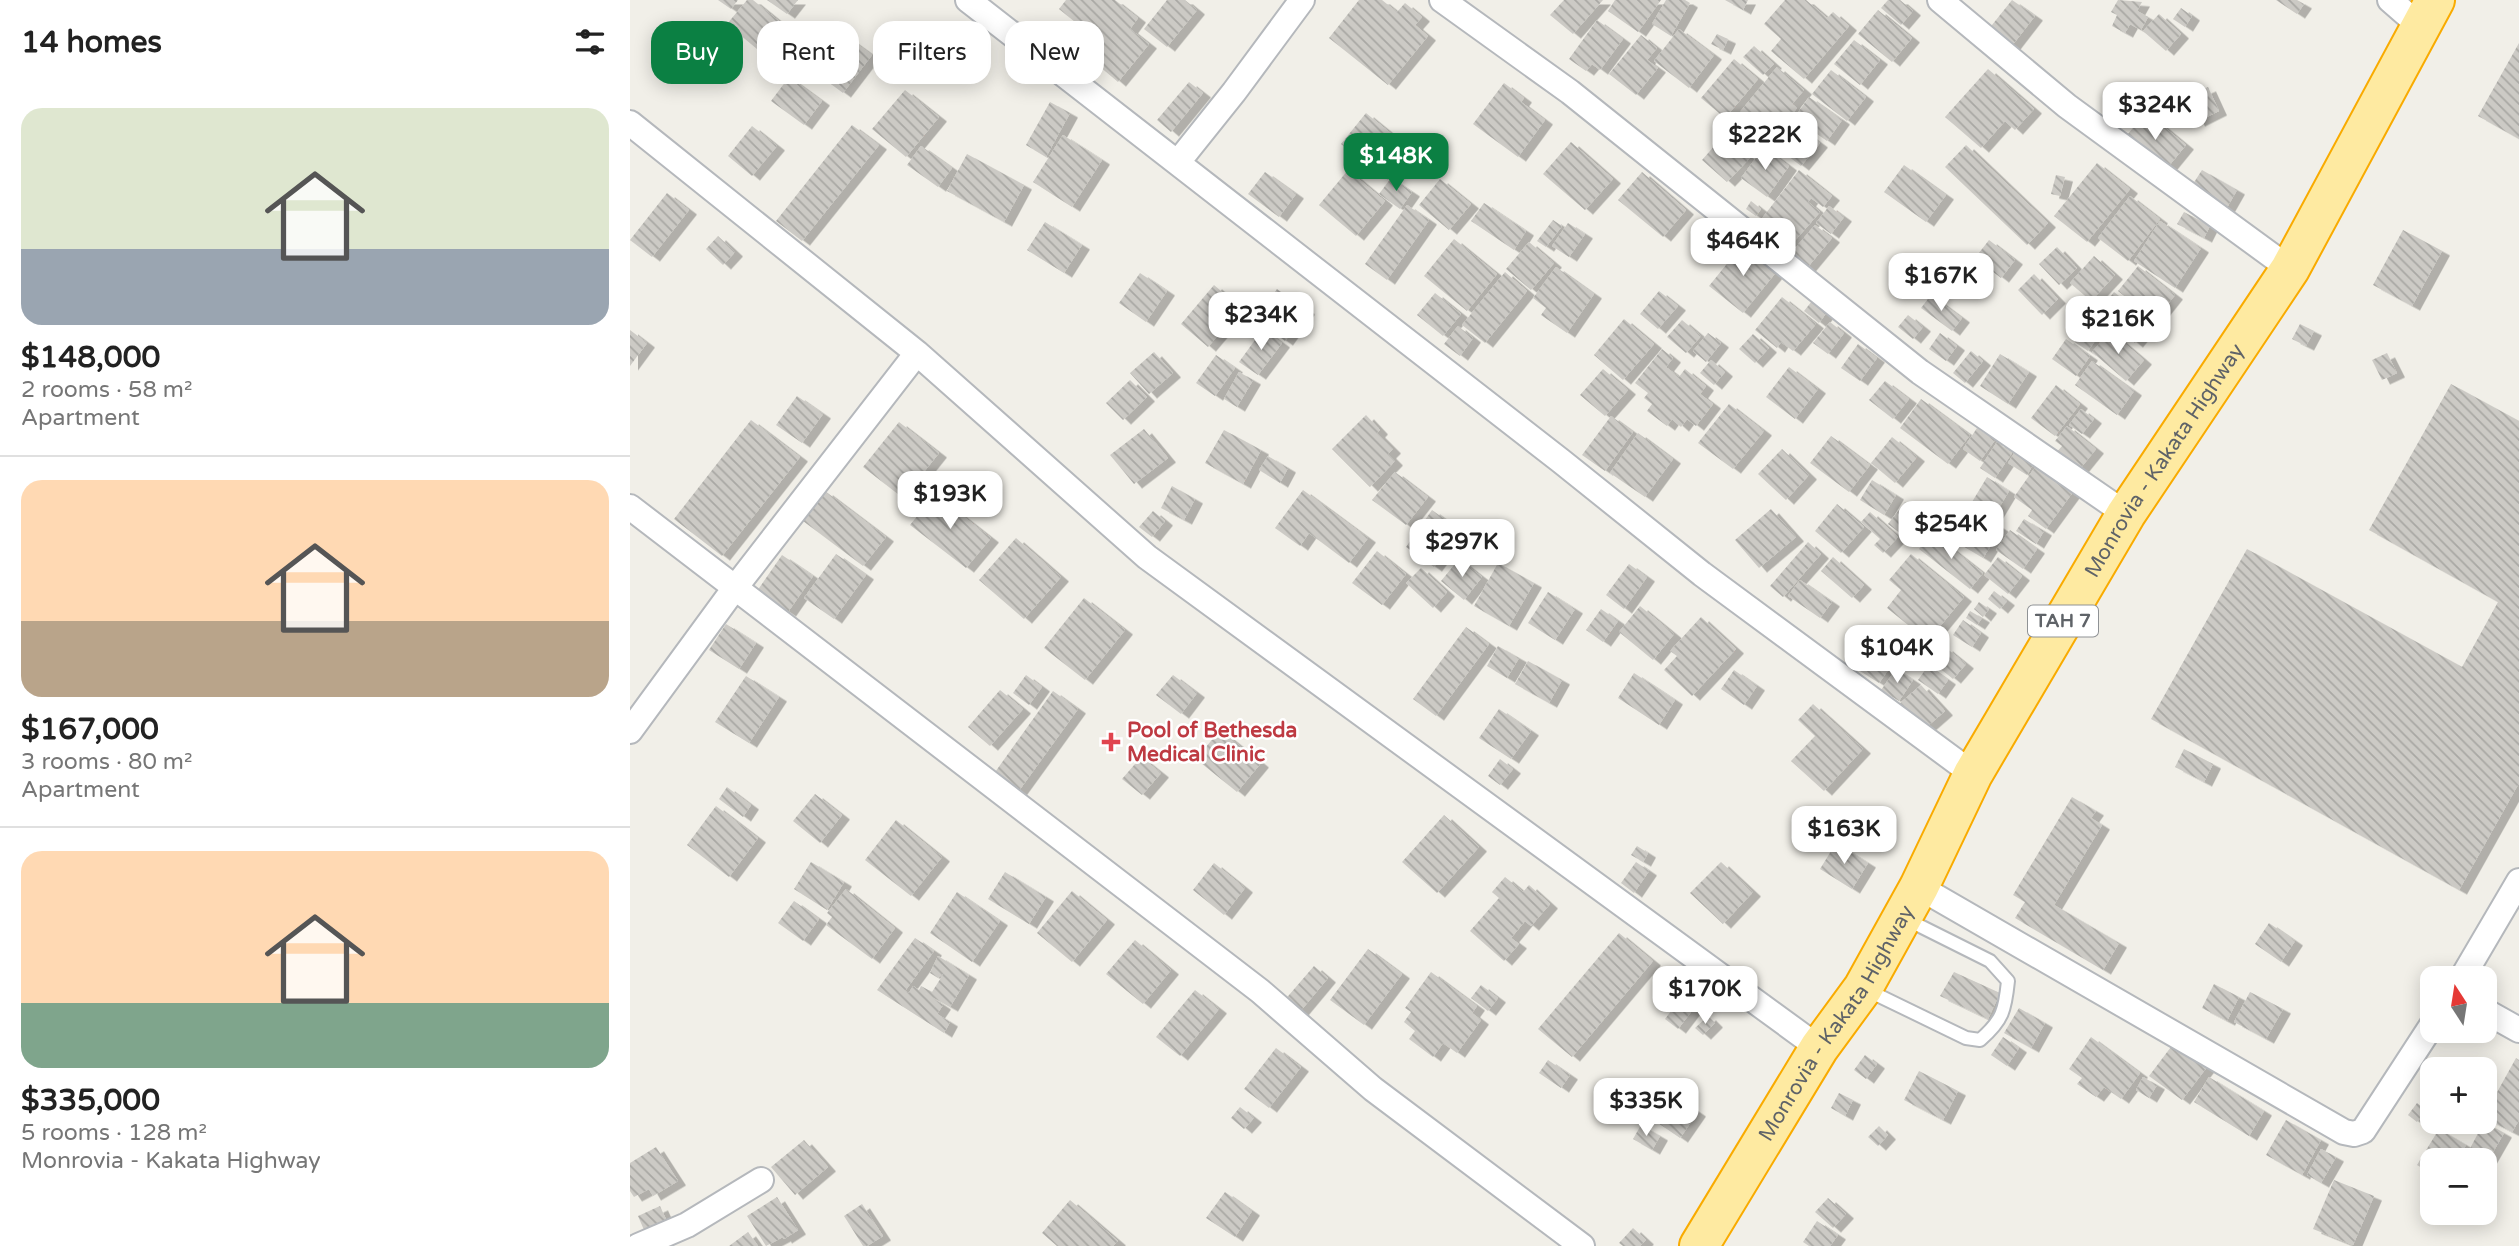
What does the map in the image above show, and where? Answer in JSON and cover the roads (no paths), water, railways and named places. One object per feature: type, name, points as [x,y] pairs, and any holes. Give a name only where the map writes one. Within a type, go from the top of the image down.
[{"type":"highway","name":"Monrovia - Kakata Highway","points":[[1699,1246],[1819,1048],[1863,988],[1910,902],[1973,775],[2126,514],[2290,270],[2428,14]]},
{"type":"street","points":[[968,0],[1702,573],[1973,775]]},
{"type":"street","points":[[1178,162],[1302,0]]},
{"type":"street","points":[[1442,0],[1570,92],[1920,372],[2126,514]]},
{"type":"street","points":[[1940,0],[2067,106],[2290,270]]},
{"type":"street","points":[[2390,0],[2428,14]]},
{"type":"street","points":[[630,123],[917,353],[1146,557],[1819,1048]]},
{"type":"street","points":[[630,731],[734,589],[917,353]]},
{"type":"street","points":[[630,508],[1260,991],[1373,1089],[1582,1246]]},
{"type":"street","points":[[2469,966],[2519,881]]},
{"type":"street","points":[[1910,902],[2354,1135],[2363,1130],[2421,1043]]},
{"type":"street","points":[[2497,1018],[2519,1030]]},
{"type":"street","points":[[638,1246],[687,1225],[761,1180]]},
{"type":"lane","points":[[1863,988],[1966,1038],[1980,1040],[1995,1027],[2005,1009],[2008,981],[1990,961],[1910,902]]},
{"type":"place","name":"Pool of Bethesda Medical Clinic","points":[[1111,742]]}]
